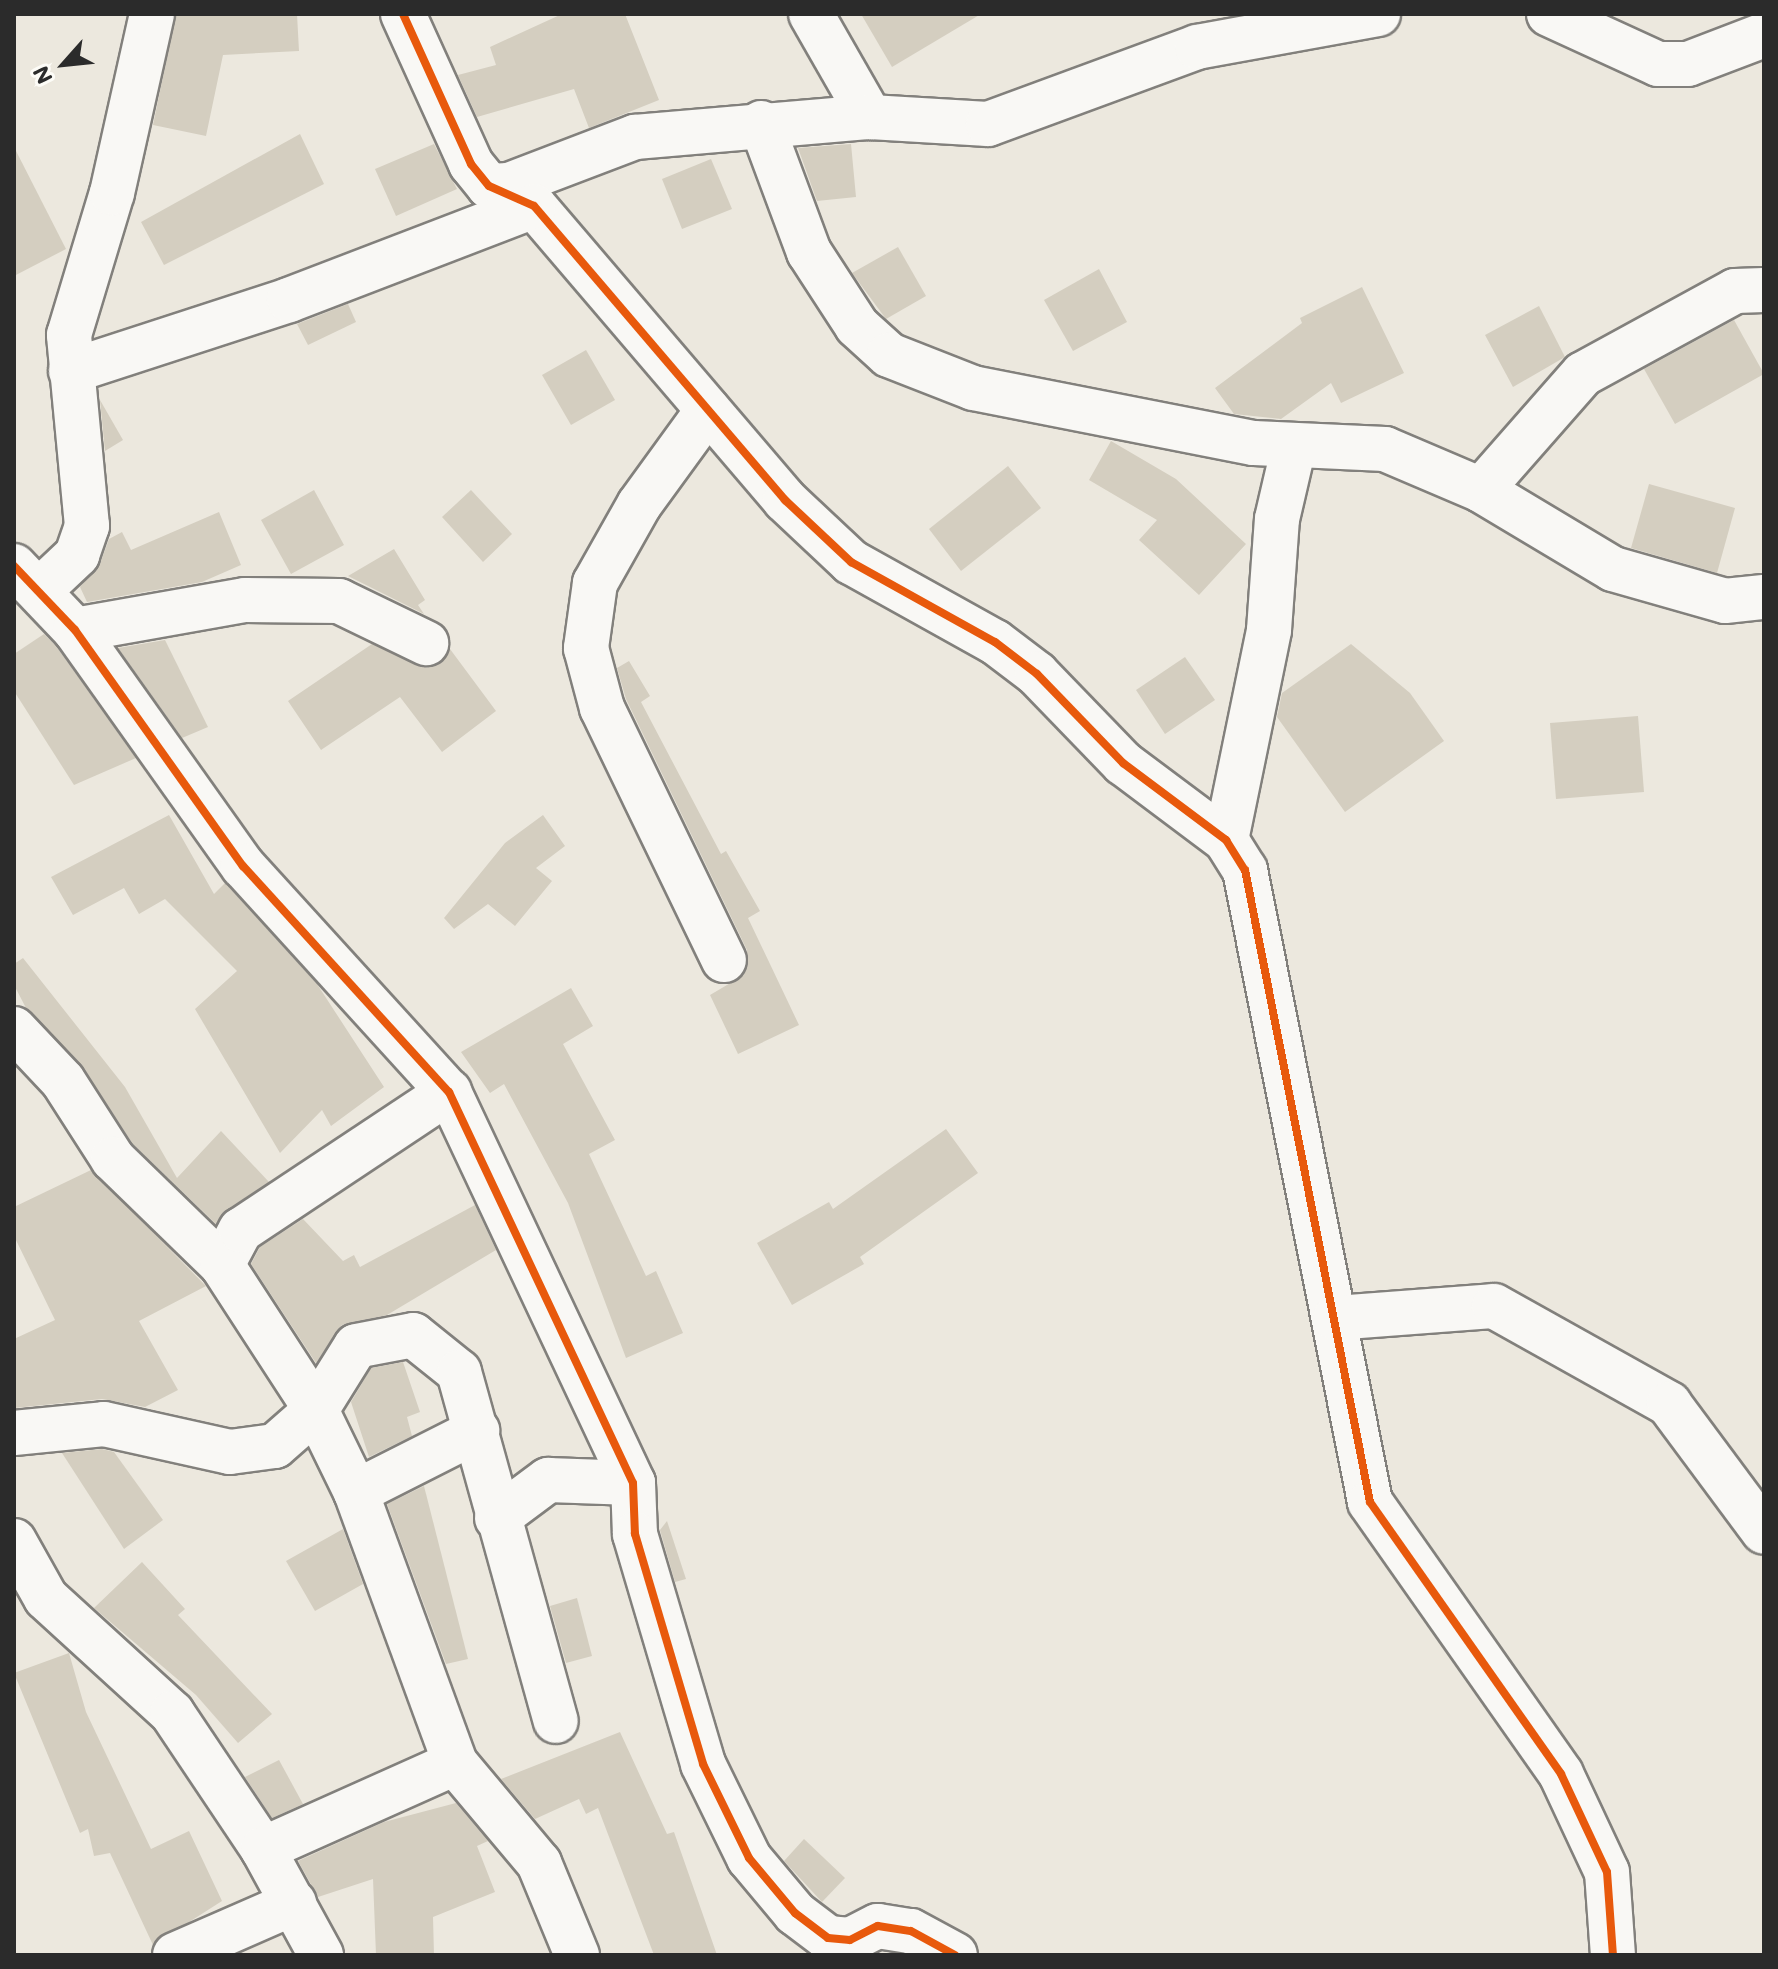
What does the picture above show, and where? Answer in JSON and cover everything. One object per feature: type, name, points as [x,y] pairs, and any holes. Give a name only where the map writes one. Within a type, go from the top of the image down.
[{"type":"street","points":[[152,14],[112,193],[69,335],[87,526],[77,555],[28,578],[75,630],[243,866],[449,1092],[633,1483],[635,1534],[703,1764],[749,1858],[795,1913],[828,1938],[850,1940],[878,1926],[911,1931],[955,1955]]},
{"type":"street","points":[[403,14],[471,164],[489,186],[534,206],[708,410],[851,562],[995,642],[1065,699],[1123,763],[1226,840],[1245,870],[1370,1502],[1561,1774],[1607,1872],[1613,1955]]},
{"type":"street","points":[[811,14],[870,117]]},
{"type":"street","points":[[489,186],[509,185],[635,137],[761,123],[870,117],[988,124],[1197,47],[1378,14]]},
{"type":"street","points":[[1549,14],[1658,64],[1688,64],[1764,35]]},
{"type":"street","points":[[761,123],[809,252],[857,326],[889,355],[973,388],[1294,446],[1385,449],[1481,490],[1613,569],[1725,601],[1764,597]]},
{"type":"street","points":[[71,371],[289,300],[534,206]]},
{"type":"street","points":[[1481,490],[1583,374],[1735,291],[1764,290]]},
{"type":"street","points":[[708,410],[639,505],[595,583],[586,648],[602,708],[724,960]]},
{"type":"street","points":[[1226,840],[1269,630],[1277,519],[1294,446]]},
{"type":"street","points":[[75,630],[245,600],[339,601],[426,643]]},
{"type":"street","points":[[14,1029],[63,1081],[113,1159],[222,1265],[316,1410],[356,1492],[455,1763],[539,1863],[577,1955]]},
{"type":"street","points":[[222,1265],[241,1230],[449,1092]]},
{"type":"street","points":[[1335,1318],[1494,1306],[1669,1404],[1764,1532]]},
{"type":"street","points":[[14,1433],[104,1424],[230,1452],[275,1446],[316,1410],[356,1346],[413,1335],[459,1372],[477,1431],[497,1518],[556,1721]]},
{"type":"street","points":[[356,1492],[477,1431]]},
{"type":"street","points":[[497,1518],[548,1480],[633,1483]]},
{"type":"street","points":[[14,1541],[46,1598],[172,1713],[263,1849],[321,1955]]},
{"type":"street","points":[[263,1849],[455,1763]]},
{"type":"street","points":[[175,1955],[294,1903]]},
{"type":"building","points":[[176,14],[297,14],[299,51],[223,55],[206,136],[153,125]]},
{"type":"building","points":[[562,14],[625,14],[659,100],[589,128],[574,89],[477,117],[458,75],[496,65],[490,47]]},
{"type":"building","points":[[861,14],[981,14],[892,67]]},
{"type":"building","points":[[300,134],[324,184],[164,265],[141,222]]},
{"type":"building","points":[[434,144],[457,189],[396,216],[375,169]]},
{"type":"building","points":[[851,144],[856,197],[817,201],[798,148]]},
{"type":"building","points":[[14,147],[66,249],[14,276]]},
{"type":"building","points":[[711,159],[732,209],[682,229],[662,179]]},
{"type":"building","points":[[898,247],[926,296],[886,319],[852,273]]},
{"type":"building","points":[[1099,269],[1127,322],[1073,351],[1044,300]]},
{"type":"building","points":[[1362,287],[1404,373],[1341,403],[1331,383],[1281,419],[1234,414],[1215,388],[1302,323],[1300,318]]},
{"type":"building","points":[[348,304],[356,322],[308,345],[297,324]]},
{"type":"building","points":[[1539,306],[1565,357],[1513,387],[1485,335]]},
{"type":"building","points":[[1734,320],[1764,374],[1675,424],[1644,369]]},
{"type":"building","points":[[586,350],[615,400],[571,425],[542,375]]},
{"type":"building","points":[[100,400],[123,440],[105,451]]},
{"type":"building","points":[[1111,441],[1176,479],[1246,544],[1199,595],[1139,540],[1157,520],[1089,480]]},
{"type":"building","points":[[1008,466],[1041,508],[961,571],[929,529]]},
{"type":"building","points":[[1649,484],[1735,508],[1717,573],[1631,548]]},
{"type":"building","points":[[314,490],[344,545],[291,574],[261,520]]},
{"type":"building","points":[[471,490],[512,534],[483,562],[442,517]]},
{"type":"building","points":[[219,512],[241,565],[202,582],[87,602],[80,587],[100,564],[109,539],[122,532],[131,550]]},
{"type":"building","points":[[394,549],[425,600],[418,605],[424,614],[348,576]]},
{"type":"building","points":[[44,634],[56,646],[136,758],[74,785],[14,691],[14,654]]},
{"type":"building","points":[[165,640],[208,727],[182,738],[118,648]]},
{"type":"building","points":[[372,644],[427,668],[450,649],[496,711],[442,752],[400,697],[321,750],[288,701]]},
{"type":"building","points":[[1351,644],[1410,693],[1444,741],[1345,812],[1277,717],[1282,693]]},
{"type":"building","points":[[1185,657],[1215,700],[1165,734],[1136,690]]},
{"type":"building","points":[[629,661],[650,696],[641,702],[721,854],[726,851],[760,911],[748,918],[799,1025],[738,1054],[710,995],[744,975],[747,950],[626,699],[617,668]]},
{"type":"building","points":[[1638,716],[1644,792],[1556,799],[1550,723]]},
{"type":"building","points":[[169,815],[214,894],[225,883],[317,984],[384,1087],[331,1126],[322,1110],[280,1153],[195,1009],[237,971],[165,899],[139,914],[124,888],[73,915],[51,877]]},
{"type":"building","points":[[543,815],[565,846],[536,868],[552,881],[515,926],[488,904],[454,929],[444,918],[505,843]]},
{"type":"building","points":[[23,958],[125,1087],[177,1178],[221,1131],[269,1182],[216,1224],[132,1143],[81,1064],[26,1008],[14,985],[14,964]]},
{"type":"building","points":[[571,988],[593,1026],[563,1044],[615,1140],[589,1154],[646,1276],[656,1271],[683,1333],[626,1358],[568,1203],[504,1084],[490,1093],[461,1052]]},
{"type":"building","points":[[946,1129],[978,1173],[860,1257],[864,1264],[792,1305],[757,1243],[829,1202],[833,1209]]},
{"type":"building","points":[[91,1170],[206,1286],[139,1321],[178,1390],[145,1407],[102,1399],[14,1408],[14,1339],[55,1320],[14,1236],[14,1207]]},
{"type":"building","points":[[475,1205],[496,1250],[387,1315],[342,1325],[316,1363],[251,1264],[260,1247],[303,1219],[343,1261],[354,1255],[360,1267]]},
{"type":"building","points":[[403,1362],[420,1412],[407,1417],[412,1436],[369,1457],[351,1402],[371,1368]]},
{"type":"building","points":[[102,1449],[114,1452],[163,1520],[124,1549],[62,1453]]},
{"type":"building","points":[[424,1486],[468,1659],[446,1664],[387,1504]]},
{"type":"building","points":[[667,1521],[686,1579],[675,1582],[660,1530]]},
{"type":"building","points":[[343,1529],[363,1584],[315,1611],[286,1561]]},
{"type":"building","points":[[142,1562],[185,1609],[178,1615],[272,1714],[238,1743],[196,1695],[94,1608]]},
{"type":"building","points":[[577,1598],[592,1656],[566,1663],[550,1606]]},
{"type":"building","points":[[69,1653],[86,1712],[151,1849],[189,1831],[222,1901],[153,1945],[110,1853],[94,1856],[88,1829],[80,1833],[14,1673]]},
{"type":"building","points":[[620,1732],[667,1834],[674,1832],[717,1955],[654,1955],[598,1808],[586,1814],[579,1799],[535,1819],[501,1779]]},
{"type":"building","points":[[279,1760],[303,1804],[272,1818],[245,1777]]},
{"type":"building","points":[[456,1803],[488,1841],[477,1846],[495,1892],[433,1917],[434,1955],[376,1955],[373,1879],[318,1897],[298,1861],[384,1822]]},
{"type":"building","points":[[804,1839],[845,1878],[822,1902],[784,1861]]},
{"type":"cycle path","points":[[403,14],[471,164],[489,186],[534,206],[785,500],[851,562],[995,642],[1037,674],[1123,763],[1226,840],[1245,870],[1370,1502],[1561,1774],[1607,1872],[1613,1955]]},
{"type":"cycle path","points":[[14,566],[75,630],[243,866],[449,1092],[633,1483],[635,1534],[703,1764],[749,1858],[795,1913],[828,1938],[850,1940],[878,1926],[911,1931],[955,1955]]}]
